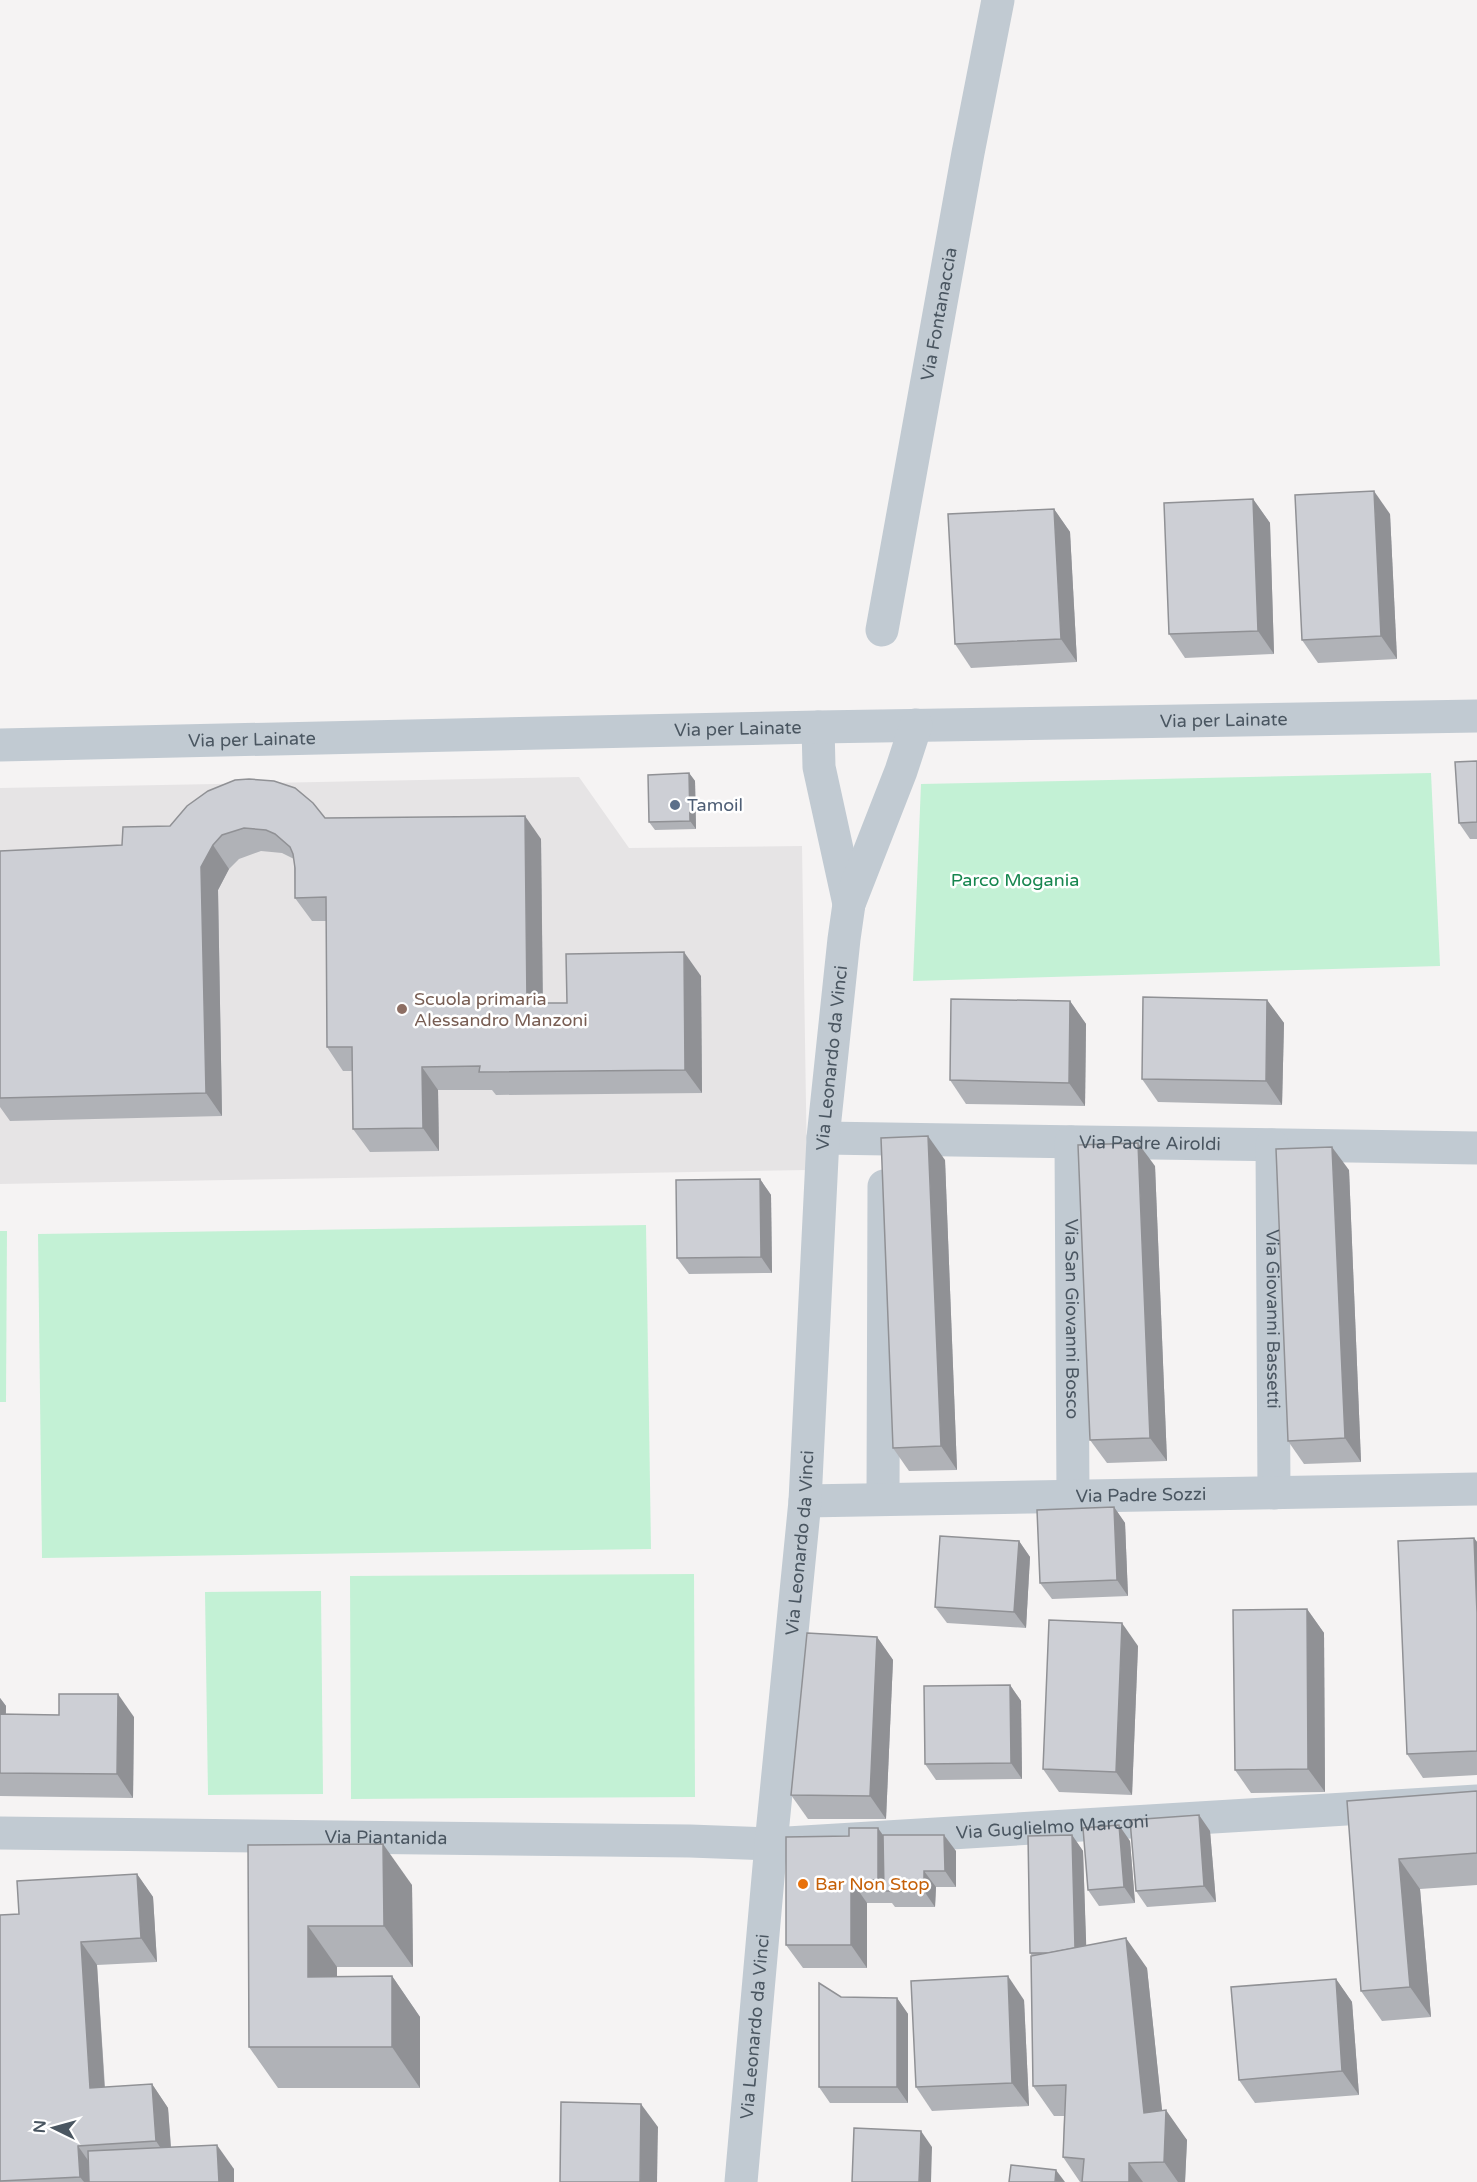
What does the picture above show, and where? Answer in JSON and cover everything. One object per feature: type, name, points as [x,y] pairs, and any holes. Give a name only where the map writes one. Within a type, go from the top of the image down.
[{"type":"street","name":"Via Fontanaccia","points":[[882,630],[998,0]]},
{"type":"street","name":"Via per Lainate","points":[[0,745],[916,725],[1477,716]]},
{"type":"street","points":[[849,904],[901,771],[916,725]]},
{"type":"street","points":[[818,727],[819,767],[849,904]]},
{"type":"street","name":"Via Leonardo da Vinci","points":[[741,2182],[805,1501],[823,1138],[849,904]]},
{"type":"street","name":"Via Padre Airoldi","points":[[823,1138],[1477,1148]]},
{"type":"street","points":[[883,1499],[885,1139]]},
{"type":"street","name":"Via San Giovanni Bosco","points":[[1071,1142],[1073,1496]]},
{"type":"street","name":"Via Giovanni Bassetti","points":[[1272,1145],[1274,1493]]},
{"type":"street","name":"Via Padre Sozzi","points":[[805,1501],[1477,1489]]},
{"type":"street","name":"Via Guglielmo Marconi","points":[[771,1844],[1477,1801]]},
{"type":"street","name":"Via Piantanida","points":[[0,1833],[690,1841],[771,1844]]},
{"type":"shaded area","name":"Scuola primaria Alessandro Manzoni","points":[[579,777],[629,848],[802,846],[807,1170],[0,1184],[0,788]]},
{"type":"green space","name":"Parco Mogania","points":[[1431,773],[1440,966],[913,981],[921,784]]},
{"type":"green space","points":[[646,1225],[651,1549],[42,1558],[38,1234]]},
{"type":"green space","points":[[0,1231],[7,1231],[6,1402],[0,1402]]},
{"type":"green space","points":[[694,1574],[695,1797],[351,1799],[350,1576]]},
{"type":"green space","points":[[321,1591],[323,1794],[208,1795],[205,1592]]},
{"type":"building","points":[[1374,491],[1381,636],[1302,640],[1295,495]]},
{"type":"building","points":[[1253,499],[1258,631],[1169,634],[1164,503]]},
{"type":"building","points":[[1054,509],[1061,639],[955,644],[948,514]]},
{"type":"building","points":[[1477,761],[1477,822],[1459,823],[1455,762]]},
{"type":"building","points":[[689,773],[690,821],[649,822],[648,775]]},
{"type":"building","points":[[235,780],[274,781],[295,788],[313,803],[325,818],[525,816],[527,1003],[567,1003],[566,954],[684,952],[685,1070],[479,1072],[480,1066],[422,1067],[423,1128],[353,1129],[352,1047],[327,1047],[326,897],[295,898],[295,868],[290,847],[275,834],[266,830],[244,828],[222,835],[213,845],[201,867],[206,1093],[0,1098],[0,851],[122,845],[123,827],[170,826],[187,806],[208,791]]},
{"type":"building","points":[[1143,997],[1267,1000],[1266,1081],[1142,1079]]},
{"type":"building","points":[[951,999],[1070,1001],[1069,1083],[950,1080]]},
{"type":"building","points":[[928,1136],[941,1446],[893,1448],[881,1138]]},
{"type":"building","points":[[1138,1143],[1150,1438],[1090,1440],[1078,1145]]},
{"type":"building","points":[[1332,1147],[1345,1438],[1288,1441],[1276,1149]]},
{"type":"building","points":[[760,1179],[761,1257],[677,1258],[676,1180]]},
{"type":"building","points":[[1114,1507],[1117,1580],[1040,1583],[1037,1510]]},
{"type":"building","points":[[940,1536],[1019,1541],[1014,1612],[935,1607]]},
{"type":"building","points":[[1474,1538],[1477,1613],[1477,1751],[1407,1754],[1398,1541]]},
{"type":"building","points":[[1307,1609],[1308,1769],[1235,1770],[1233,1610]]},
{"type":"building","points":[[1049,1620],[1122,1623],[1116,1772],[1043,1769]]},
{"type":"building","points":[[807,1633],[877,1637],[870,1796],[791,1795]]},
{"type":"building","points":[[1010,1685],[1011,1763],[925,1764],[924,1686]]},
{"type":"building","points":[[59,1694],[118,1694],[117,1774],[0,1773],[0,1714],[59,1715]]},
{"type":"building","points":[[1477,1791],[1477,1853],[1399,1859],[1410,1987],[1361,1991],[1347,1801]]},
{"type":"building","points":[[1199,1815],[1204,1886],[1136,1891],[1130,1820]]},
{"type":"building","points":[[1119,1825],[1124,1887],[1088,1890],[1083,1828]]},
{"type":"building","points":[[849,1828],[878,1828],[878,1880],[851,1880],[851,1945],[786,1945],[786,1837],[849,1836]]},
{"type":"building","points":[[883,1835],[944,1835],[945,1871],[924,1871],[924,1891],[884,1891]]},
{"type":"building","points":[[1072,1835],[1075,1948],[1049,1953],[1030,1953],[1028,1836]]},
{"type":"building","points":[[383,1844],[384,1926],[308,1926],[308,1977],[392,1976],[392,2047],[249,2047],[248,1845]]},
{"type":"building","points":[[137,1874],[141,1938],[81,1942],[90,2088],[152,2084],[156,2141],[78,2146],[80,2177],[0,2181],[0,1915],[19,1914],[17,1881]]},
{"type":"building","points":[[1126,1938],[1144,2113],[1166,2110],[1164,2162],[1129,2163],[1129,2182],[1082,2182],[1084,2159],[1063,2157],[1066,2085],[1033,2086],[1031,1956]]},
{"type":"building","points":[[1008,1976],[1012,2083],[916,2087],[911,1981]]},
{"type":"building","points":[[1336,1979],[1342,2071],[1239,2080],[1231,1987]]},
{"type":"building","points":[[819,1983],[841,1997],[897,1998],[897,2087],[819,2087]]},
{"type":"building","points":[[561,2102],[641,2104],[640,2182],[560,2182]]},
{"type":"building","points":[[854,2128],[921,2131],[919,2182],[852,2182]]},
{"type":"building","points":[[217,2145],[219,2182],[89,2182],[88,2151]]},
{"type":"building","points":[[1011,2165],[1056,2170],[1055,2182],[1009,2182]]},
{"type":"place","name":"Tamoil","points":[[675,805]]},
{"type":"place","name":"Scuola primaria Alessandro Manzoni","points":[[402,1009]]},
{"type":"place","name":"Bar Non Stop","points":[[803,1884]]}]
